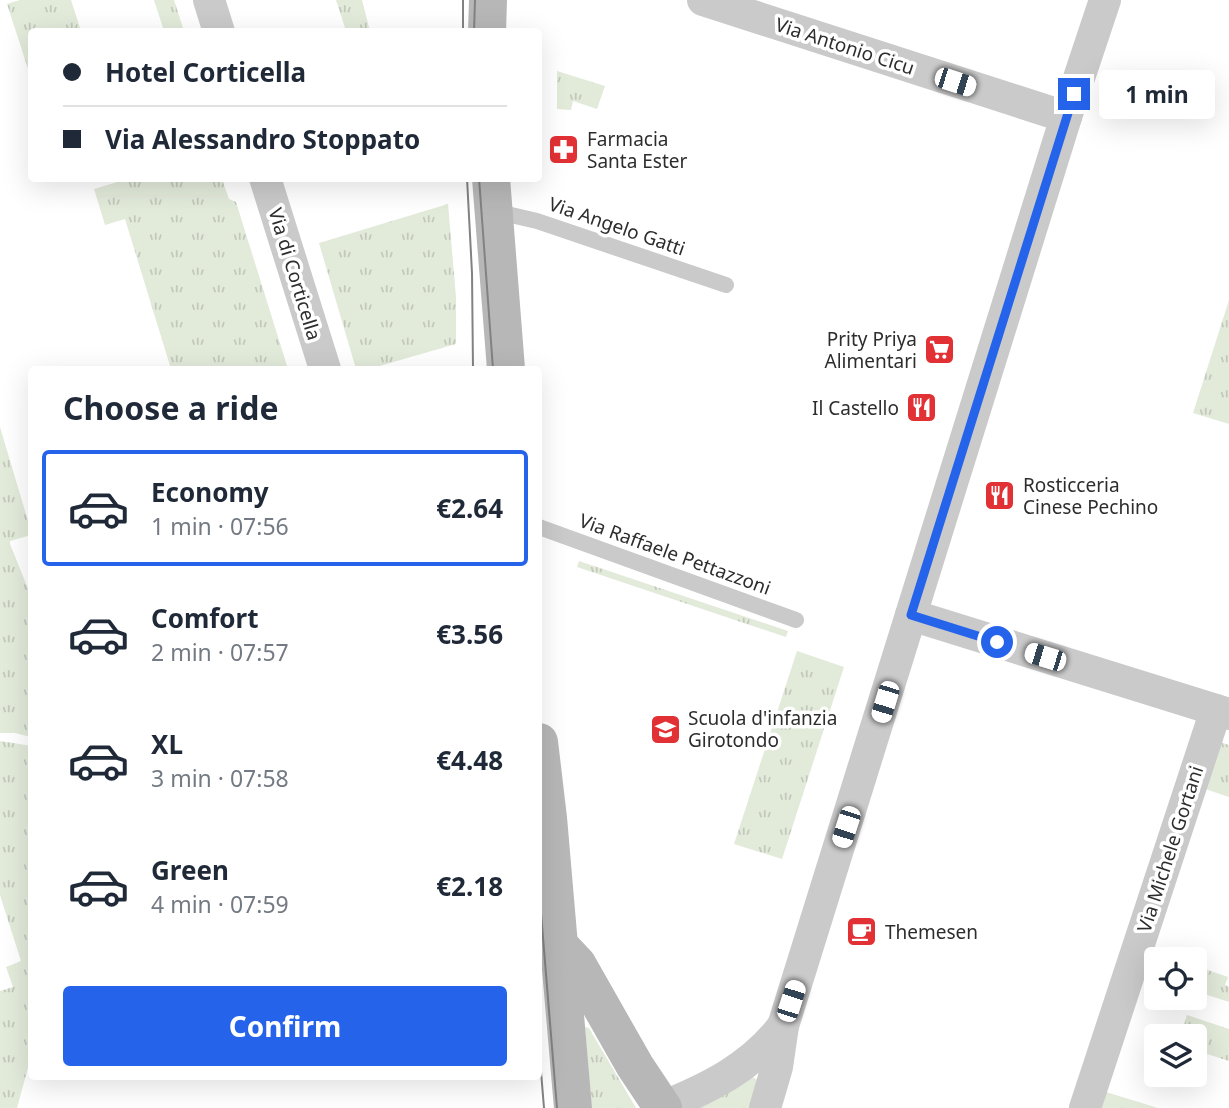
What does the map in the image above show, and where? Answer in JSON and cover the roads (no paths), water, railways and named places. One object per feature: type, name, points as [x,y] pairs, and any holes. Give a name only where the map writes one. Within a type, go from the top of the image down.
[{"type":"street","points":[[209,0],[218,28]]},
{"type":"street","points":[[487,28],[488,0]]},
{"type":"street","name":"Via Antonio Cicu","points":[[703,0],[1066,117]]},
{"type":"street","points":[[765,1108],[777,1067],[783,1026],[1066,117],[1105,0]]},
{"type":"street","name":"Via di Corticella","points":[[266,182],[324,366]]},
{"type":"street","points":[[492,197],[506,366]]},
{"type":"street","points":[[911,615],[1222,712]]},
{"type":"street","name":"Via Michele Gortani","points":[[1085,1108],[1222,712]]},
{"type":"street","points":[[542,801],[549,939],[573,1108]]},
{"type":"street","points":[[549,939],[577,964],[635,1066],[662,1107],[719,1082],[754,1058],[783,1026]]},
{"type":"lane","name":"Via Angelo Gatti","points":[[492,197],[515,216],[726,285]]},
{"type":"lane","name":"Via Raffaele Pettazzoni","points":[[542,528],[796,620]]},
{"type":"tram line","points":[[463,0],[463,28]]},
{"type":"tram line","points":[[474,28],[475,0]]},
{"type":"tram line","points":[[467,182],[473,366]]},
{"type":"tram line","points":[[479,182],[493,366]]},
{"type":"tram line","points":[[542,926],[557,1108]]},
{"type":"tram line","points":[[542,1080],[544,1108]]},
{"type":"place","name":"Farmacia Santa Ester","points":[[564,150]]},
{"type":"place","name":"Prity Priya Alimentari","points":[[940,350]]},
{"type":"place","name":"Il Castello","points":[[922,408]]},
{"type":"place","name":"Rosticceria Cinese Pechino","points":[[1000,496]]},
{"type":"place","name":"Scuola d'infanzia Girotondo","points":[[665,729]]},
{"type":"place","name":"Themesen","points":[[862,932]]}]
